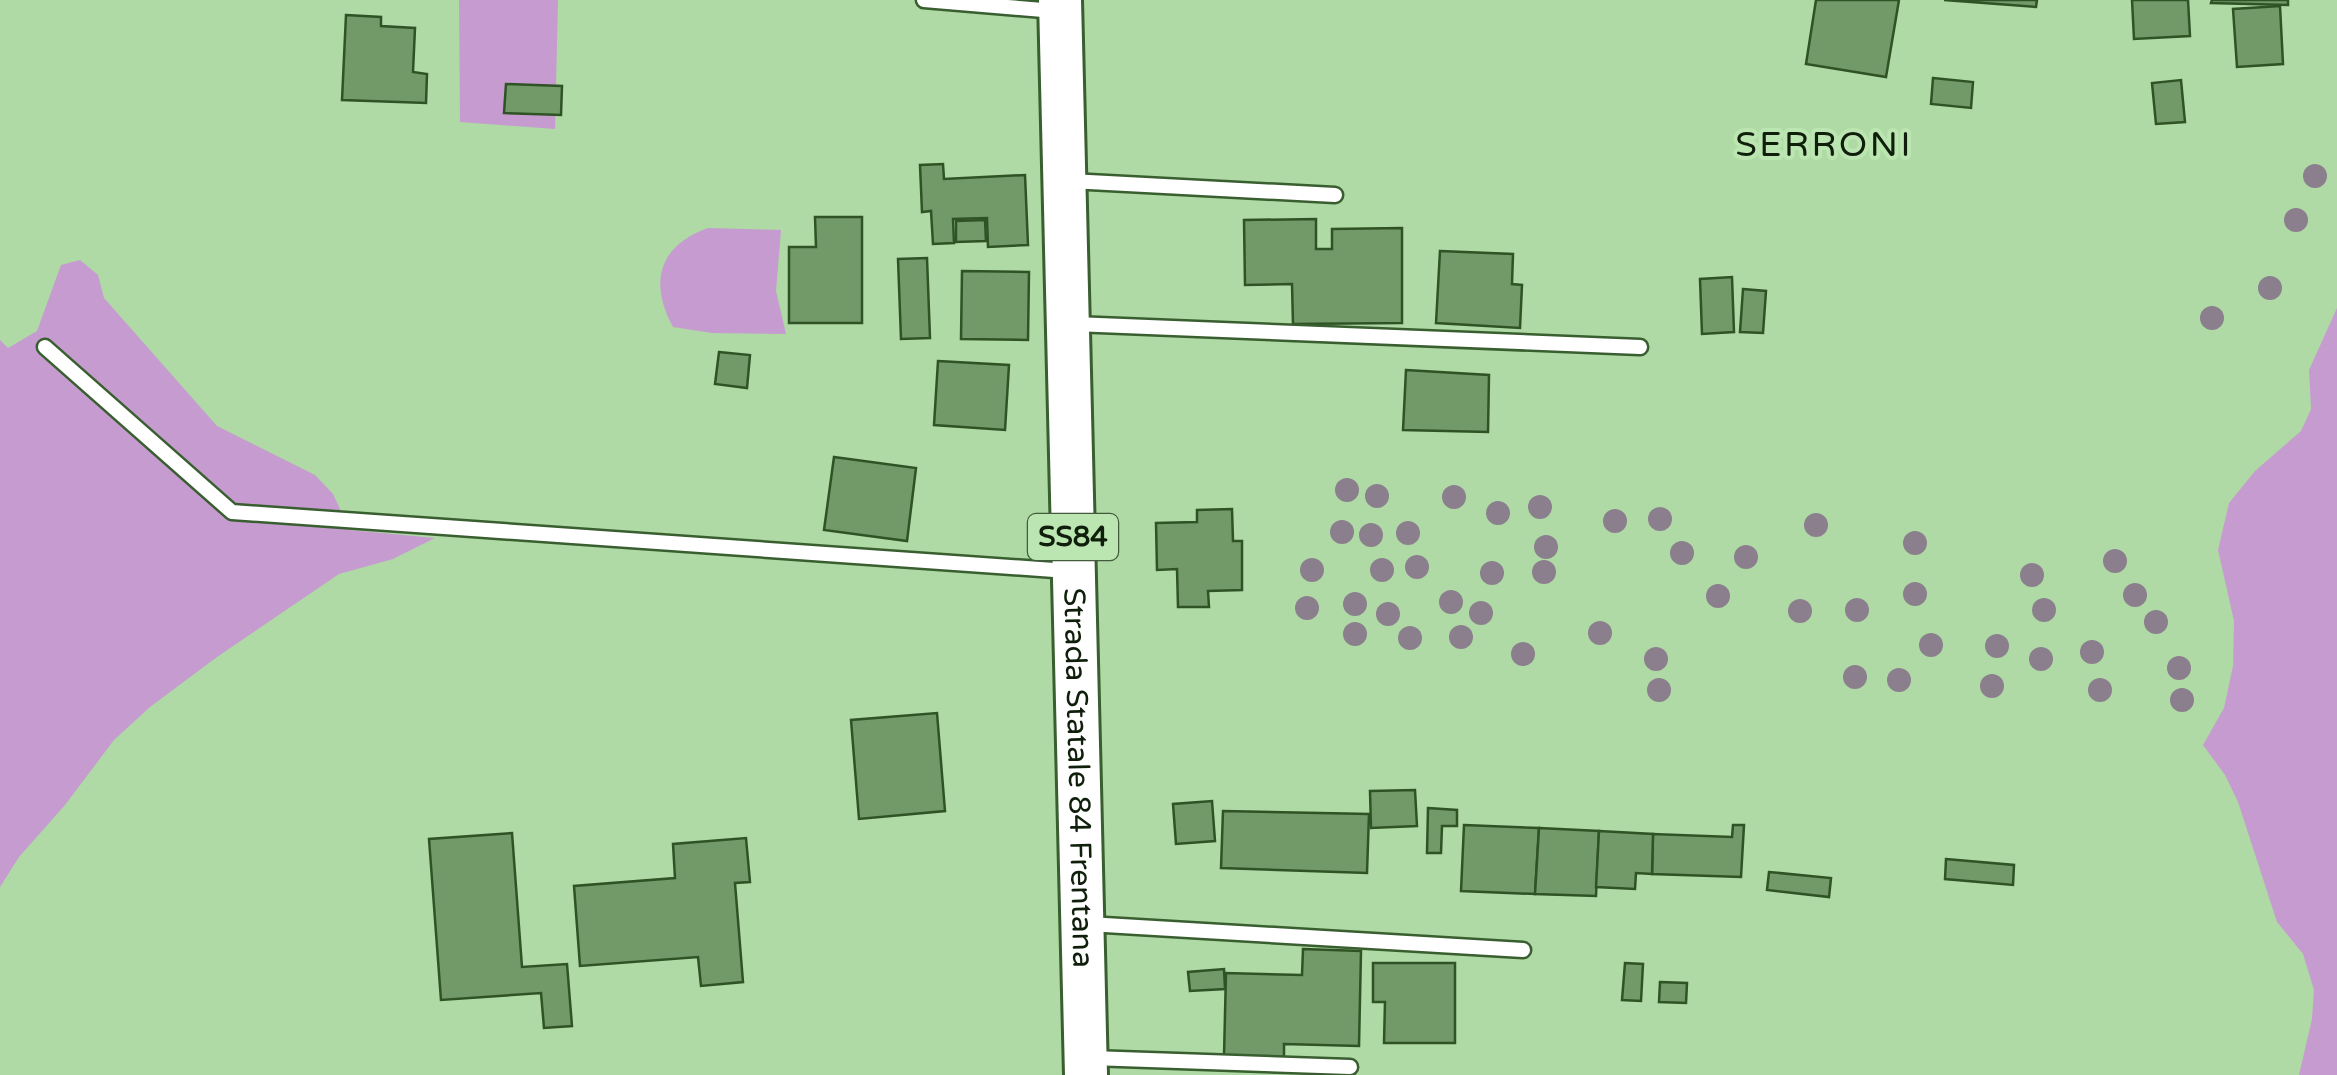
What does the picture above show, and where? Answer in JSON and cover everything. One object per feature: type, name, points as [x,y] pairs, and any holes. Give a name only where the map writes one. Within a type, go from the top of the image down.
[{"type":"main road","name":"Strada Statale 84 Frentana","points":[[1060,6],[1086,1066]]},
{"type":"lane","points":[[924,0],[1060,6]]},
{"type":"lane","points":[[1064,180],[1335,195]]},
{"type":"lane","points":[[1068,324],[1640,347]]},
{"type":"lane","points":[[44,347],[232,512],[1074,571]]},
{"type":"lane","points":[[1082,924],[1523,950]]},
{"type":"lane","points":[[1086,1066],[1350,1067]]},
{"type":"shaded area","points":[[459,0],[558,0],[555,129],[460,122]]},
{"type":"shaded area","points":[[708,228],[781,230],[776,291],[786,334],[712,333],[673,327],[661,296],[663,268],[678,245]]},
{"type":"shaded area","points":[[80,260],[98,275],[104,298],[217,426],[315,475],[333,494],[350,530],[435,538],[393,559],[339,574],[150,707],[114,740],[19,857],[0,887],[0,340],[8,348],[37,331],[61,265]]},
{"type":"shaded area","points":[[2337,308],[2337,1075],[2299,1075],[2312,1019],[2314,990],[2303,954],[2277,922],[2238,802],[2225,775],[2203,745],[2224,708],[2233,666],[2234,621],[2218,550],[2229,503],[2255,471],[2301,431],[2311,409],[2309,370]]},
{"type":"building","points":[[1816,0],[1899,0],[1886,77],[1806,64]]},
{"type":"building","points":[[1944,0],[2037,0],[2036,7]]},
{"type":"building","points":[[2132,0],[2188,0],[2190,36],[2134,39]]},
{"type":"building","points":[[2288,0],[2288,5],[2211,3]]},
{"type":"building","points":[[2280,6],[2283,64],[2237,67],[2233,9]]},
{"type":"building","points":[[346,15],[381,17],[381,26],[415,28],[413,72],[427,74],[426,103],[342,100]]},
{"type":"building","points":[[1933,78],[1973,82],[1971,108],[1931,104]]},
{"type":"building","points":[[2181,80],[2185,122],[2156,124],[2152,83]]},
{"type":"building","points":[[506,84],[562,86],[561,115],[504,113]]},
{"type":"building","points":[[943,164],[944,179],[1025,175],[1028,245],[988,247],[987,218],[953,219],[954,243],[933,244],[931,211],[922,212],[920,165]]},
{"type":"building","points":[[815,217],[862,217],[862,323],[789,323],[789,247],[816,247]]},
{"type":"building","points":[[1316,219],[1316,249],[1332,249],[1332,229],[1402,228],[1402,323],[1293,324],[1292,284],[1245,285],[1244,220]]},
{"type":"building","points":[[985,220],[986,241],[956,242],[956,221]]},
{"type":"building","points":[[1440,251],[1513,254],[1512,284],[1522,285],[1520,328],[1436,323]]},
{"type":"building","points":[[927,258],[930,338],[901,339],[898,259]]},
{"type":"building","points":[[962,271],[1029,272],[1028,340],[961,339]]},
{"type":"building","points":[[1732,277],[1734,332],[1702,334],[1700,279]]},
{"type":"building","points":[[1743,289],[1766,291],[1763,333],[1740,332]]},
{"type":"building","points":[[719,352],[750,355],[747,388],[715,384]]},
{"type":"building","points":[[938,361],[1009,365],[1005,430],[934,425]]},
{"type":"building","points":[[1406,370],[1489,375],[1488,432],[1403,430]]},
{"type":"building","points":[[834,457],[916,468],[907,541],[824,530]]},
{"type":"building","points":[[1232,509],[1233,541],[1242,541],[1242,590],[1208,591],[1209,607],[1178,607],[1177,569],[1157,570],[1156,523],[1197,522],[1197,510]]},
{"type":"building","points":[[937,713],[945,811],[859,819],[851,720]]},
{"type":"building","points":[[1415,790],[1417,826],[1371,828],[1370,791]]},
{"type":"building","points":[[1212,801],[1215,841],[1176,844],[1173,804]]},
{"type":"building","points":[[1428,808],[1457,810],[1457,826],[1442,826],[1441,853],[1427,853]]},
{"type":"building","points":[[1223,811],[1369,814],[1367,873],[1221,868]]},
{"type":"building","points":[[1464,825],[1539,828],[1535,894],[1461,891]]},
{"type":"building","points":[[1733,825],[1744,825],[1741,877],[1652,874],[1653,834],[1732,837]]},
{"type":"building","points":[[1539,828],[1599,831],[1596,896],[1535,894]]},
{"type":"building","points":[[1599,831],[1653,834],[1652,874],[1636,873],[1635,889],[1596,887]]},
{"type":"building","points":[[512,833],[522,967],[567,964],[572,1026],[544,1028],[541,993],[441,1000],[429,839]]},
{"type":"building","points":[[746,838],[750,882],[735,883],[743,982],[701,986],[698,957],[580,966],[574,886],[675,878],[673,844]]},
{"type":"building","points":[[1946,859],[2014,865],[2013,885],[1945,879]]},
{"type":"building","points":[[1769,872],[1831,878],[1829,897],[1767,890]]},
{"type":"building","points":[[1303,949],[1361,951],[1359,1046],[1284,1044],[1284,1057],[1224,1056],[1226,973],[1302,975]]},
{"type":"building","points":[[1373,963],[1455,963],[1455,1043],[1384,1043],[1385,1002],[1373,1002]]},
{"type":"building","points":[[1625,963],[1643,964],[1641,1001],[1622,1000]]},
{"type":"building","points":[[1224,969],[1225,989],[1190,991],[1188,972]]},
{"type":"building","points":[[1660,982],[1687,983],[1686,1003],[1659,1002]]},
{"type":"district","name":"SERRONI","points":[[1824,145]]}]
